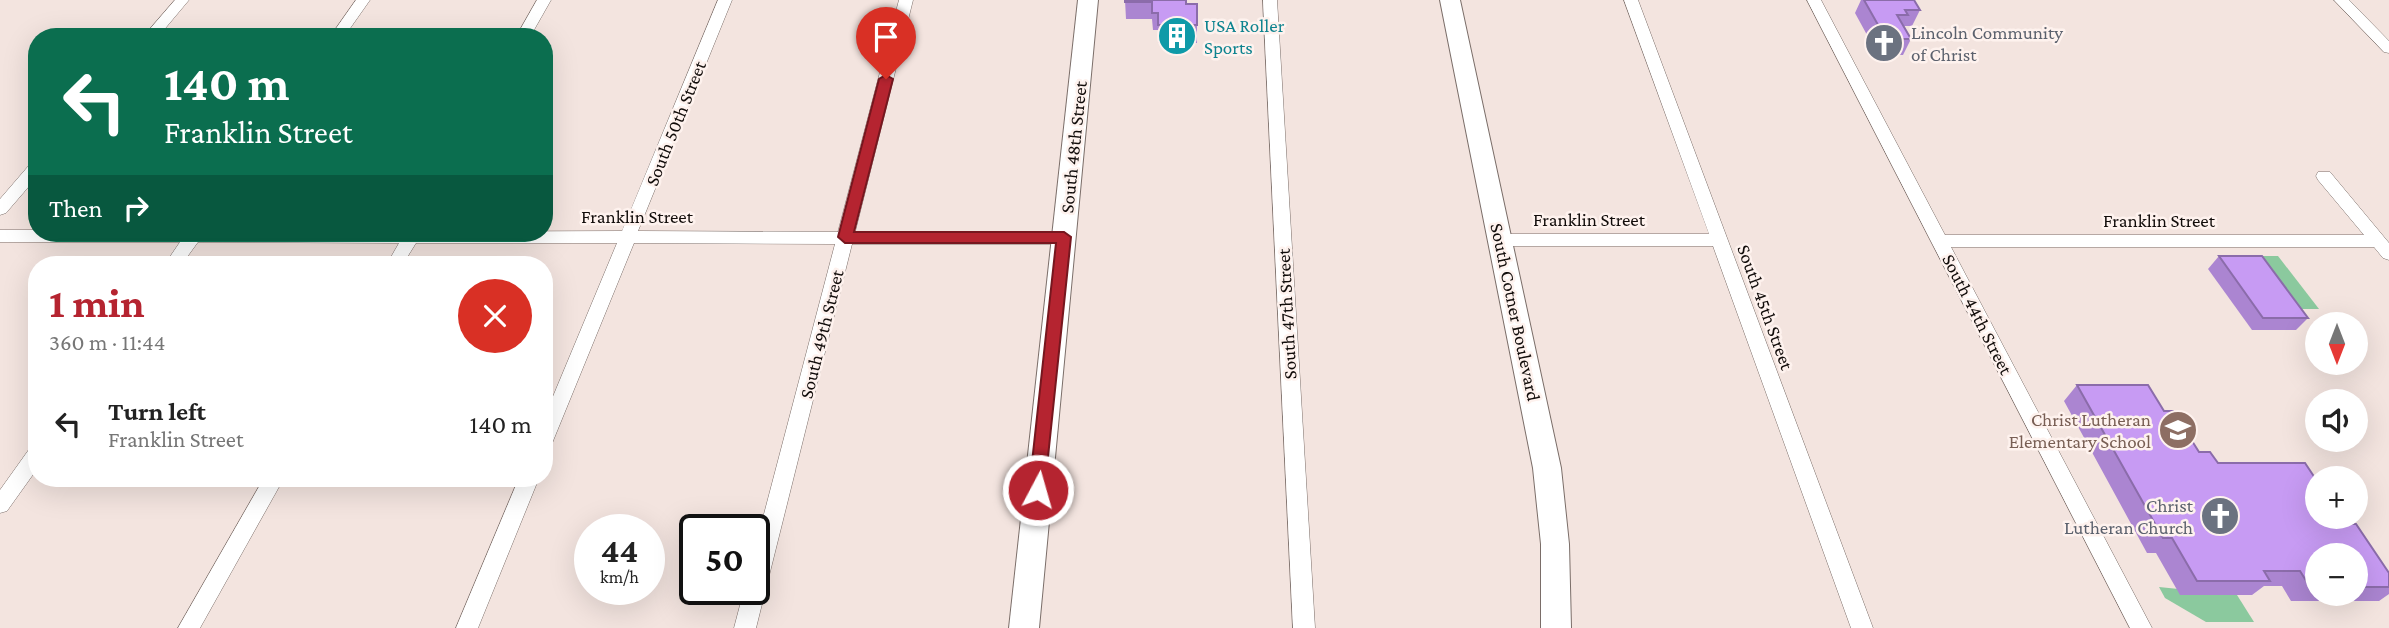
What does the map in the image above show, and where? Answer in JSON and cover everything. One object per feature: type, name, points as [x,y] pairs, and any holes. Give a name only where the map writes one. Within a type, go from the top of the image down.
[{"type":"main road","name":"South 48th Street","points":[[1024,628],[1088,0]]},
{"type":"main road","name":"South Cotner Boulevard","points":[[1450,0],[1549,482],[1555,544],[1556,628]]},
{"type":"street","points":[[158,28],[182,0]]},
{"type":"street","points":[[343,28],[363,0]]},
{"type":"street","points":[[528,28],[544,0]]},
{"type":"street","name":"South 50th Street","points":[[553,419],[725,0]]},
{"type":"street","name":"South 49th Street","points":[[745,628],[906,0]]},
{"type":"street","name":"South 47th Street","points":[[1270,0],[1304,628]]},
{"type":"street","name":"South 45th Street","points":[[1631,0],[1862,628]]},
{"type":"street","name":"South 44th Street","points":[[1814,0],[2141,628]]},
{"type":"street","points":[[2341,0],[2389,49]]},
{"type":"street","points":[[2324,176],[2384,248]]},
{"type":"street","points":[[0,209],[28,177]]},
{"type":"street","name":"Franklin Street","points":[[0,236],[28,236]]},
{"type":"street","name":"Franklin Street","points":[[553,236],[1064,237]]},
{"type":"street","name":"Franklin Street","points":[[1500,240],[1719,240]]},
{"type":"street","name":"Franklin Street","points":[[1940,241],[2384,248]]},
{"type":"street","points":[[0,505],[28,466]]},
{"type":"street","points":[[190,628],[269,487]]},
{"type":"street","points":[[467,628],[525,487]]},
{"type":"green space","points":[[2241,256],[2278,256],[2319,309],[2280,309]]},
{"type":"green space","points":[[2159,587],[2237,595],[2254,622],[2206,622],[2165,598]]},
{"type":"building","points":[[1125,0],[1186,0],[1186,4],[1197,4],[1197,25],[1158,25],[1158,13],[1152,13],[1152,2]]},
{"type":"building","points":[[1864,0],[1914,0],[1920,10],[1905,10],[1908,15],[1897,15],[1911,39],[1886,39]]},
{"type":"building","points":[[2219,256],[2262,256],[2305,314],[2305,318],[2263,318]]},
{"type":"building","name":"Christ Lutheran Church","points":[[2077,385],[2148,385],[2164,411],[2173,411],[2199,452],[2210,452],[2218,463],[2305,463],[2305,529],[2359,529],[2389,573],[2389,587],[2368,587],[2368,543],[2305,543],[2305,579],[2300,571],[2264,571],[2270,581],[2197,581],[2172,538],[2163,538]]},
{"type":"place","name":"USA Roller Sports","points":[[1177,36]]},
{"type":"place","name":"Lincoln Community of Christ","points":[[1884,43]]},
{"type":"place","name":"Christ Lutheran Elementary School","points":[[2178,430]]},
{"type":"place","name":"Christ Lutheran Church","points":[[2220,516]]},
{"type":"route","points":[[886,79],[845,237],[1064,237],[1038,490]]}]
